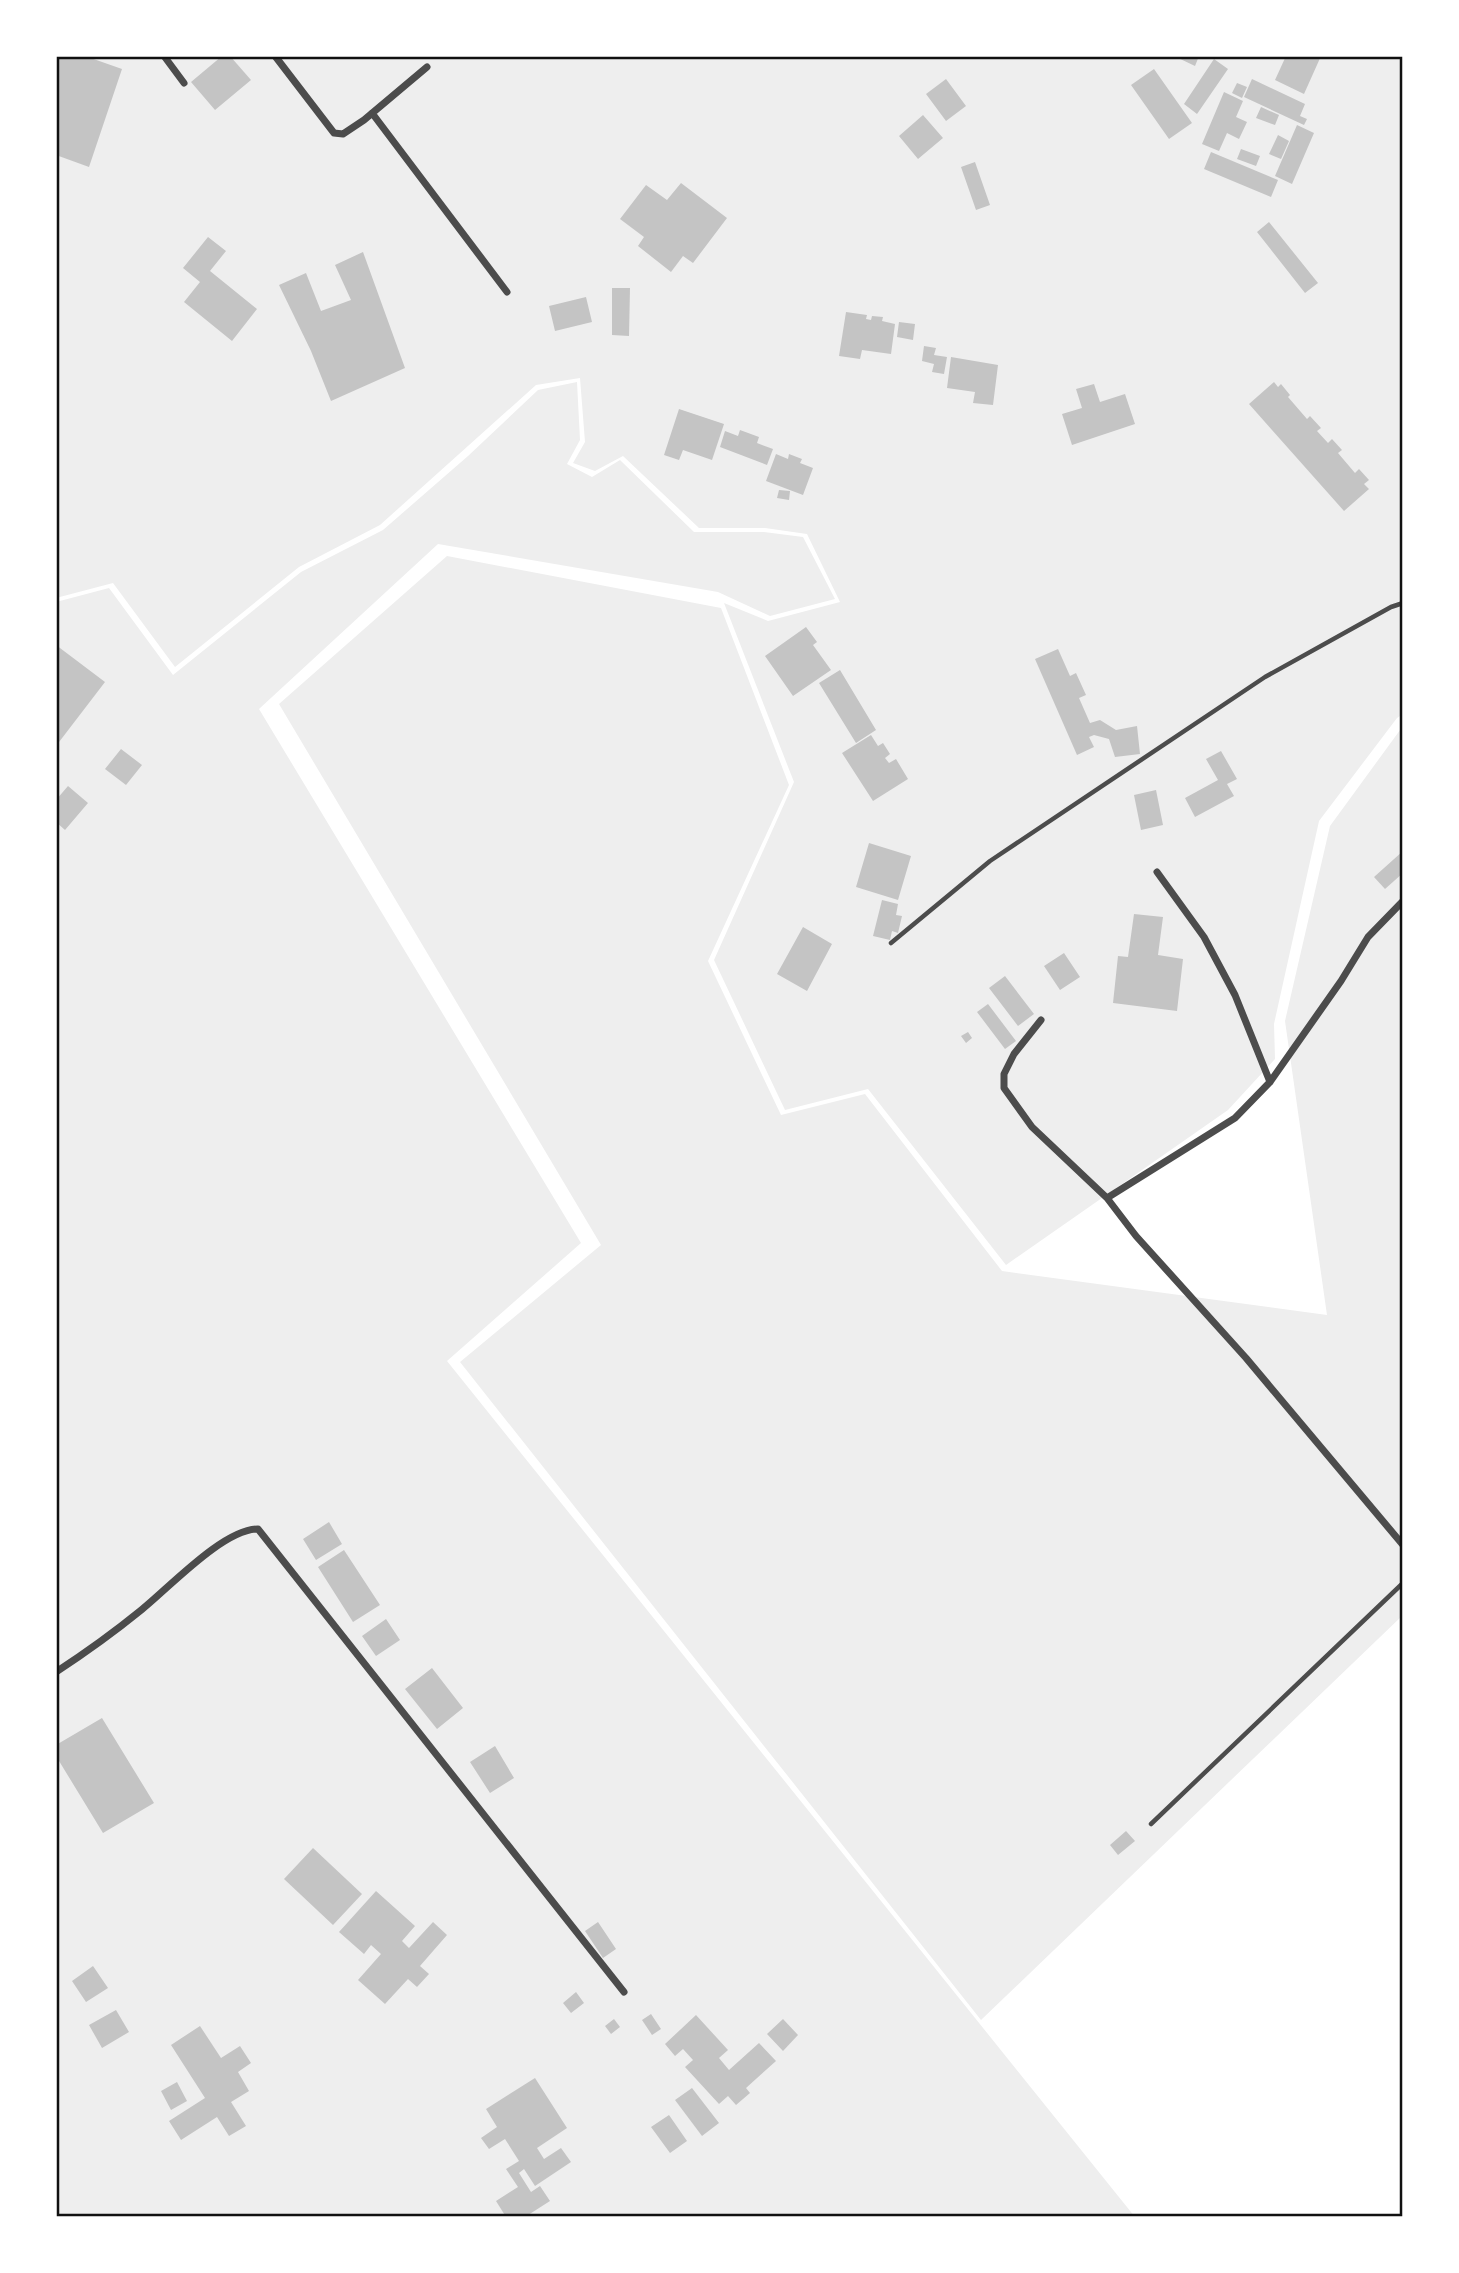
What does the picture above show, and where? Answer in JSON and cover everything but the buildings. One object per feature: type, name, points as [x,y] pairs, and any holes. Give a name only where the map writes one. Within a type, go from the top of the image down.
[{"type":"street","points":[[164,56],[184,83]]},
{"type":"street","points":[[275,56],[334,133],[342,134],[427,67]]},
{"type":"street","points":[[372,113],[507,292]]},
{"type":"street","points":[[1157,872],[1204,937],[1235,995],[1270,1082]]},
{"type":"street","points":[[1107,1198],[1235,1118],[1270,1082],[1341,981],[1368,937],[1403,901]]},
{"type":"street","points":[[1041,1020],[1014,1054],[1004,1074],[1004,1088],[1032,1127],[1107,1198],[1136,1236],[1246,1357],[1403,1545]]},
{"type":"street","points":[[56,1672],[139,1612],[228,1539],[245,1529],[258,1529],[624,1992]]},
{"type":"lane","points":[[891,943],[989,861],[1265,677],[1391,607],[1403,603]]},
{"type":"lane","points":[[1151,1824],[1403,1583]]},
{"type":"shaded area","points":[[56,56],[1403,56],[1403,714],[1397,718],[1319,821],[1274,1024],[1275,1059],[1228,1110],[1006,1265],[868,1089],[785,1110],[714,960],[794,782],[724,603],[768,621],[840,602],[807,534],[765,528],[699,528],[623,456],[595,471],[573,463],[585,442],[580,378],[536,385],[380,525],[299,567],[175,667],[113,583],[56,598]]},
{"type":"shaded area","points":[[577,382],[580,440],[567,464],[592,477],[620,460],[694,532],[764,532],[803,537],[835,599],[770,616],[718,592],[438,544],[259,709],[581,1243],[447,1361],[1135,2217],[56,2217],[56,602],[109,588],[173,675],[301,572],[383,530],[538,390]]},
{"type":"shaded area","points":[[447,556],[721,608],[789,785],[708,961],[781,1115],[865,1094],[1002,1271],[1327,1315],[1285,1021],[1330,826],[1403,726],[1403,1615],[981,2020],[460,1362],[601,1245],[279,704]]}]
